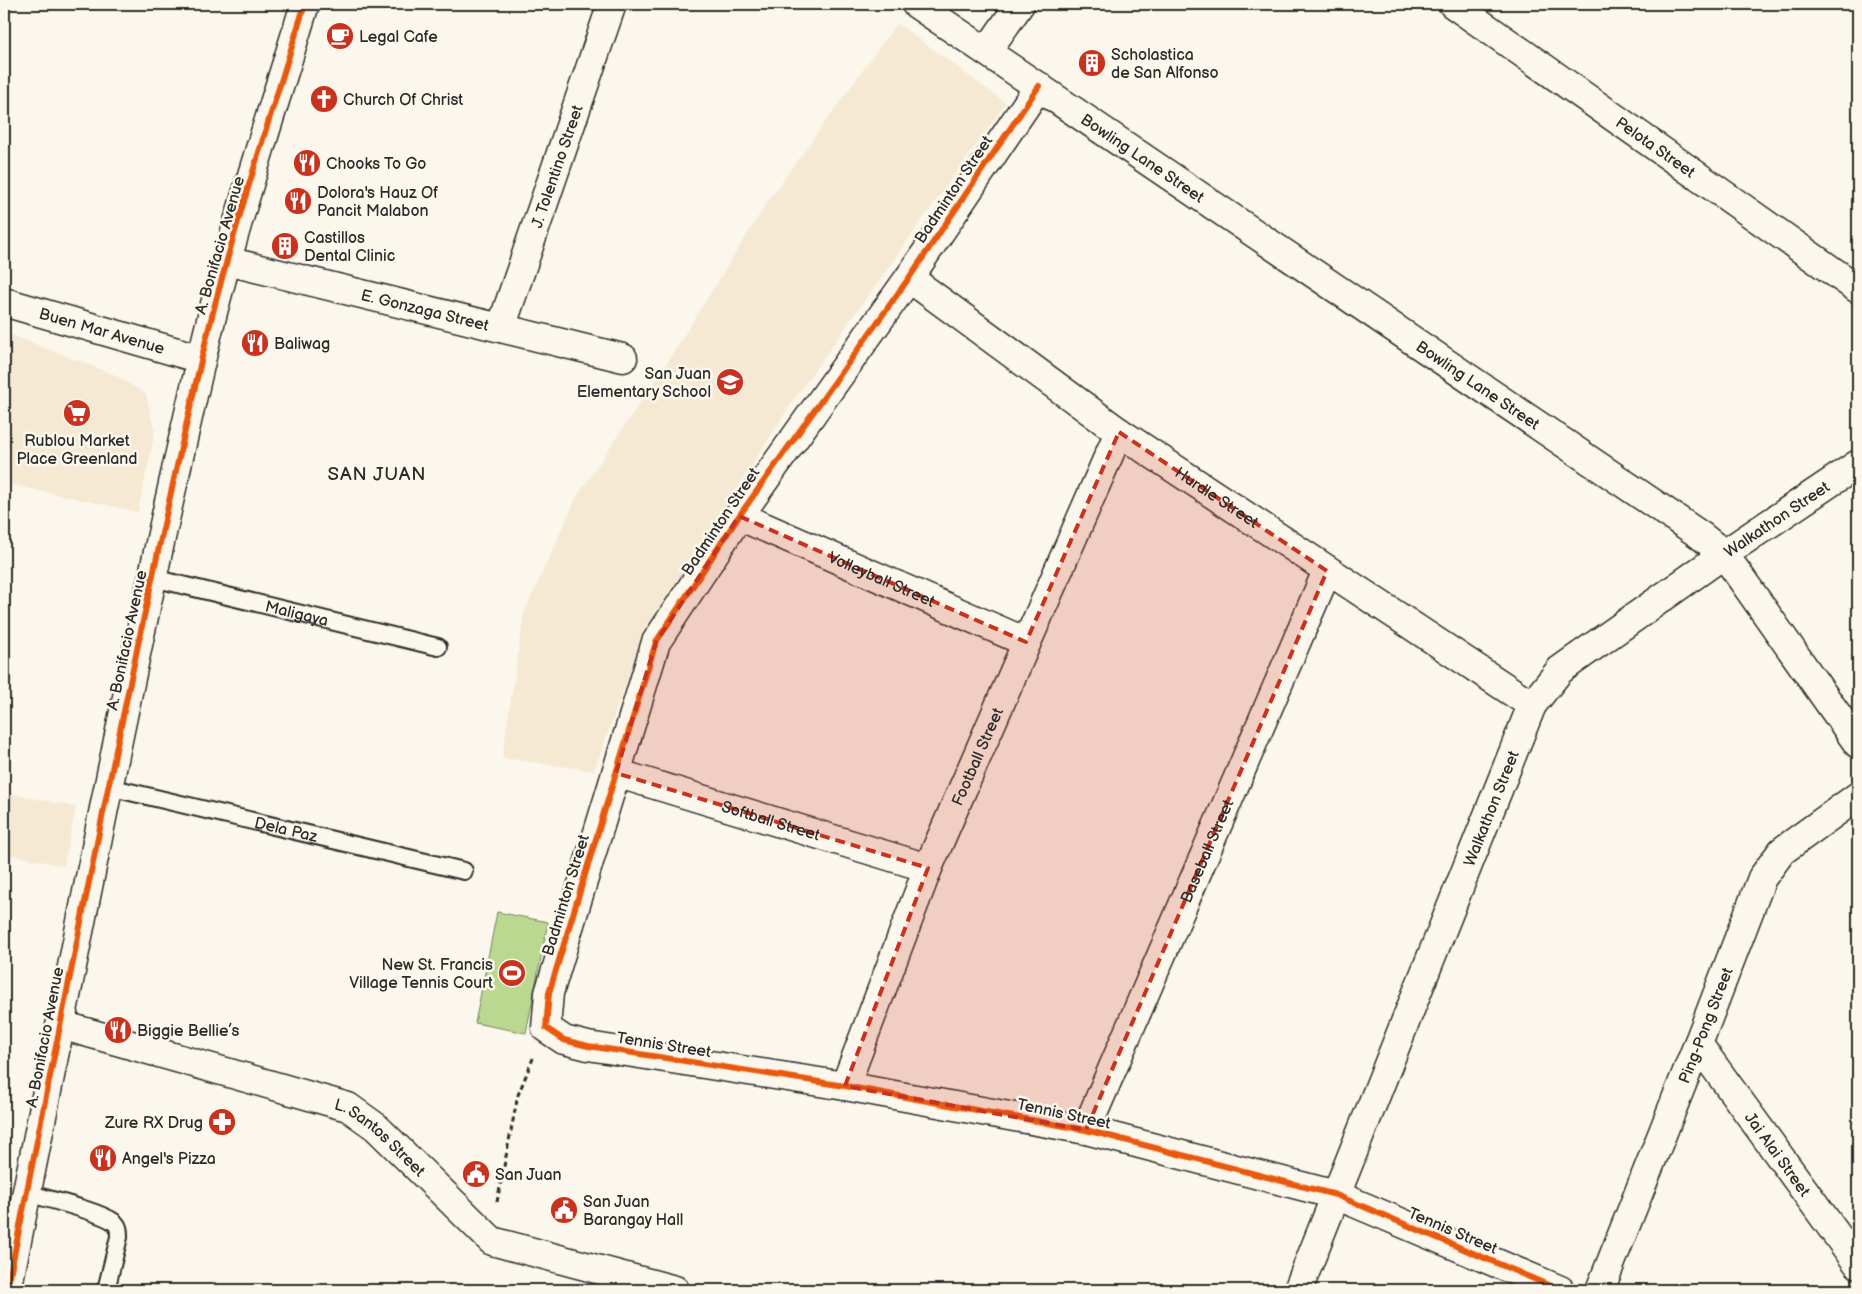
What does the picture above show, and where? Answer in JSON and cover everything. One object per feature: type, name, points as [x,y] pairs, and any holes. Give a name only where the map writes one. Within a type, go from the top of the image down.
[{"type":"street","name":"A. Bonifacio Avenue","points":[[7,1290],[10,1243],[27,1193],[109,787],[201,359],[227,261],[305,4]]},
{"type":"street","name":"J. Tolentino Street","points":[[501,328],[612,4]]},
{"type":"street","points":[[916,4],[1039,86]]},
{"type":"street","points":[[987,51],[1020,4]]},
{"type":"street","name":"Pelota Street","points":[[1453,4],[1858,289]]},
{"type":"street","name":"Badminton Street","points":[[546,1028],[549,993],[656,642],[739,516],[909,278],[1039,86]]},
{"type":"street","name":"Bowling Lane Street","points":[[1039,86],[1692,529],[1724,554],[1858,744]]},
{"type":"street","name":"E. Gonzaga Street","points":[[227,261],[623,358]]},
{"type":"street","name":"Hurdle Street","points":[[909,278],[1119,432],[1532,705]]},
{"type":"street","name":"Buen Mar Avenue","points":[[4,302],[201,359]]},
{"type":"street","name":"Football Street","points":[[845,1086],[928,868],[1119,432]]},
{"type":"street","name":"Walkathon Street","points":[[1298,1290],[1532,705],[1560,670],[1724,554],[1858,464]]},
{"type":"street","name":"Volleyball Street","points":[[739,516],[1026,642]]},
{"type":"street","name":"Baseball Street","points":[[1086,1130],[1327,571]]},
{"type":"street","name":"Softball Street","points":[[616,773],[928,868]]},
{"type":"street","name":"Ping-Pong Street","points":[[1600,1290],[1762,878],[1782,851],[1858,796]]},
{"type":"street","name":"L. Santos Street","points":[[61,1025],[348,1107],[376,1127],[492,1241],[676,1290]]},
{"type":"street","name":"Tennis Street","points":[[546,1028],[564,1040],[588,1046],[845,1086],[1086,1130],[1336,1195],[1560,1290]]},
{"type":"street","name":"Jai Alai Street","points":[[1698,1044],[1858,1264]]},
{"type":"lane","name":"Maligaya","points":[[154,578],[438,647]]},
{"type":"lane","name":"Dela Paz","points":[[109,787],[464,871]]},
{"type":"lane","points":[[27,1193],[86,1210],[115,1222],[119,1229],[119,1237],[106,1290]]},
{"type":"path","points":[[492,1241],[500,1178],[518,1095],[546,1028]]},
{"type":"highlighted area","points":[[1119,432],[1327,571],[1086,1130],[845,1086],[928,868],[616,773],[656,642],[739,516],[1026,642]]},
{"type":"shaded area","name":"San Juan Elementary School","points":[[897,23],[1006,103],[795,398],[644,634],[594,771],[502,758],[524,613],[577,496],[665,366],[768,201]]},
{"type":"shaded area","name":"Rublou Market Place Greenland","points":[[4,332],[113,374],[146,394],[155,432],[138,512],[4,483]]},
{"type":"shaded area","points":[[4,792],[76,807],[64,866],[4,853]]},
{"type":"green space","name":"New St. Francis Village Tennis Court","points":[[497,912],[548,922],[526,1033],[475,1023]]},
{"type":"cycle path","points":[[7,1290],[149,592],[201,361],[237,226],[305,4]]},
{"type":"cycle path","points":[[1039,86],[909,278],[739,516],[656,642],[549,993],[546,1028],[564,1040],[588,1046],[845,1086],[1086,1130],[1336,1195],[1560,1290]]},
{"type":"place","name":"Legal Cafe","points":[[340,36]]},
{"type":"place","name":"Scholastica de San Alfonso","points":[[1092,63]]},
{"type":"place","name":"Church Of Christ","points":[[324,99]]},
{"type":"place","name":"Chooks To Go","points":[[307,163]]},
{"type":"place","name":"Dolora's Hauz Of Pancit Malabon","points":[[298,201]]},
{"type":"place","name":"Castillos Dental Clinic","points":[[285,246]]},
{"type":"place","name":"Baliwag","points":[[255,343]]},
{"type":"place","name":"San Juan Elementary School","points":[[730,382]]},
{"type":"place","name":"Rublou Market Place Greenland","points":[[77,413]]},
{"type":"place","name":"New St. Francis Village Tennis Court","points":[[512,973]]},
{"type":"place","name":"Biggie Bellie’s","points":[[118,1030]]},
{"type":"place","name":"Zure RX Drug","points":[[222,1122]]},
{"type":"place","name":"Angel's Pizza","points":[[103,1158]]},
{"type":"place","name":"San Juan","points":[[476,1174]]},
{"type":"place","name":"San Juan Barangay Hall","points":[[564,1210]]},
{"type":"district","name":"SAN JUAN","points":[[377,473]]}]
